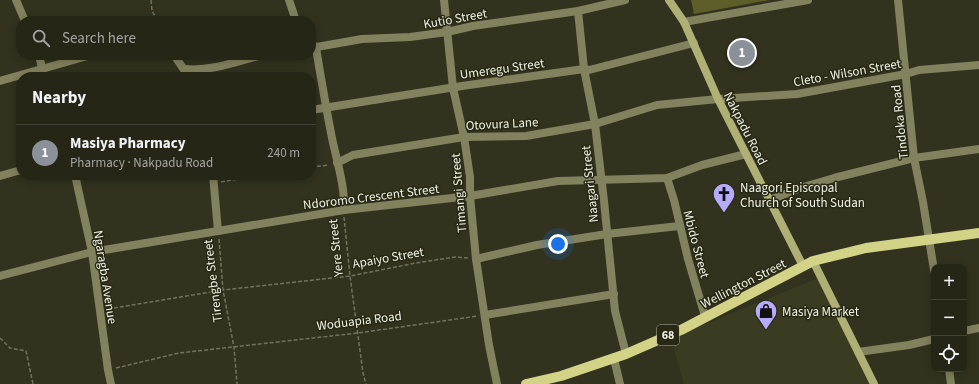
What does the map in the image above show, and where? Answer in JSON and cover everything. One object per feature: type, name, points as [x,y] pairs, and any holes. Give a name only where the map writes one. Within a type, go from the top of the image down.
[{"type":"main road","name":"Wellington Street","points":[[526,384],[561,376],[626,354],[681,330],[705,316],[813,261],[866,248],[979,233]]},
{"type":"street","points":[[16,0],[23,16]]},
{"type":"street","points":[[289,0],[294,16]]},
{"type":"street","name":"Timangi Street","points":[[444,0],[452,88],[464,137],[470,177],[470,196],[476,259],[489,345],[497,384]]},
{"type":"street","name":"Kutio Street","points":[[316,46],[362,39],[410,37],[447,32],[473,26],[578,11],[626,0]]},
{"type":"street","name":"Nakpadu Road","points":[[670,0],[684,22],[718,99],[803,266]]},
{"type":"street","points":[[684,22],[808,0]]},
{"type":"street","name":"Tindoka Road","points":[[898,0],[914,158],[933,264]]},
{"type":"street","name":"Naagari Street","points":[[578,11],[584,69],[595,124],[615,311],[626,354]]},
{"type":"street","name":"Umeregu Street","points":[[316,109],[452,88],[584,69],[589,70],[694,43]]},
{"type":"street","points":[[40,60],[43,72]]},
{"type":"street","points":[[46,72],[78,60]]},
{"type":"street","points":[[178,60],[186,72]]},
{"type":"street","points":[[185,69],[196,70],[213,68],[243,60]]},
{"type":"street","name":"Yere Street","points":[[316,60],[338,163],[344,199],[344,210]]},
{"type":"street","name":"Cleto - Wilson Street","points":[[718,99],[796,94],[906,74],[919,70],[979,65]]},
{"type":"street","points":[[0,81],[16,78]]},
{"type":"street","name":"Otovura Lane","points":[[338,163],[353,156],[464,137],[526,136],[595,124],[657,105],[718,99]]},
{"type":"street","points":[[770,200],[800,188],[834,178],[914,158],[979,149]]},
{"type":"street","name":"Ndoromo Crescent Street","points":[[0,276],[92,252],[344,210],[470,196],[558,181],[667,178],[702,165],[746,154]]},
{"type":"street","points":[[0,176],[16,171]]},
{"type":"street","name":"Mbido Street","points":[[667,178],[705,316]]},
{"type":"street","name":"Ngaragba Avenue","points":[[76,180],[92,252],[111,384]]},
{"type":"street","name":"Tirengbe Street","points":[[213,180],[218,231]]},
{"type":"street","points":[[476,259],[537,245],[607,234],[679,226]]},
{"type":"street","points":[[813,261],[874,384]]},
{"type":"street","points":[[485,315],[614,294]]},
{"type":"street","points":[[967,330],[979,328]]},
{"type":"street","points":[[858,352],[909,345],[931,340]]},
{"type":"street","points":[[614,359],[620,384]]},
{"type":"street","points":[[949,372],[951,384]]},
{"type":"path","points":[[151,0],[152,11],[155,16]]},
{"type":"path","points":[[316,166],[338,163]]},
{"type":"path","name":"Yere Street","points":[[344,210],[350,276],[366,384]]},
{"type":"path","name":"Tirengbe Street","points":[[218,231],[223,290],[234,347],[237,384]]},
{"type":"path","name":"Apaiyo Street","points":[[100,310],[223,290],[350,276],[447,258],[476,259]]},
{"type":"path","name":"Woduapia Road","points":[[108,370],[179,353],[358,333],[485,315]]},
{"type":"path","points":[[0,338],[10,348],[26,351],[33,384]]},
{"type":"shaded area","points":[[691,0],[770,0],[694,14]]},
{"type":"shaded area","name":"Masiya Market","points":[[818,278],[870,384],[684,384],[671,338]]},
{"type":"place","name":"Masiya Pharmacy","points":[[742,53]]},
{"type":"place","name":"Naagori Episcopal Church of South Sudan","points":[[724,214]]},
{"type":"place","name":"Masiya Market","points":[[766,330]]}]
